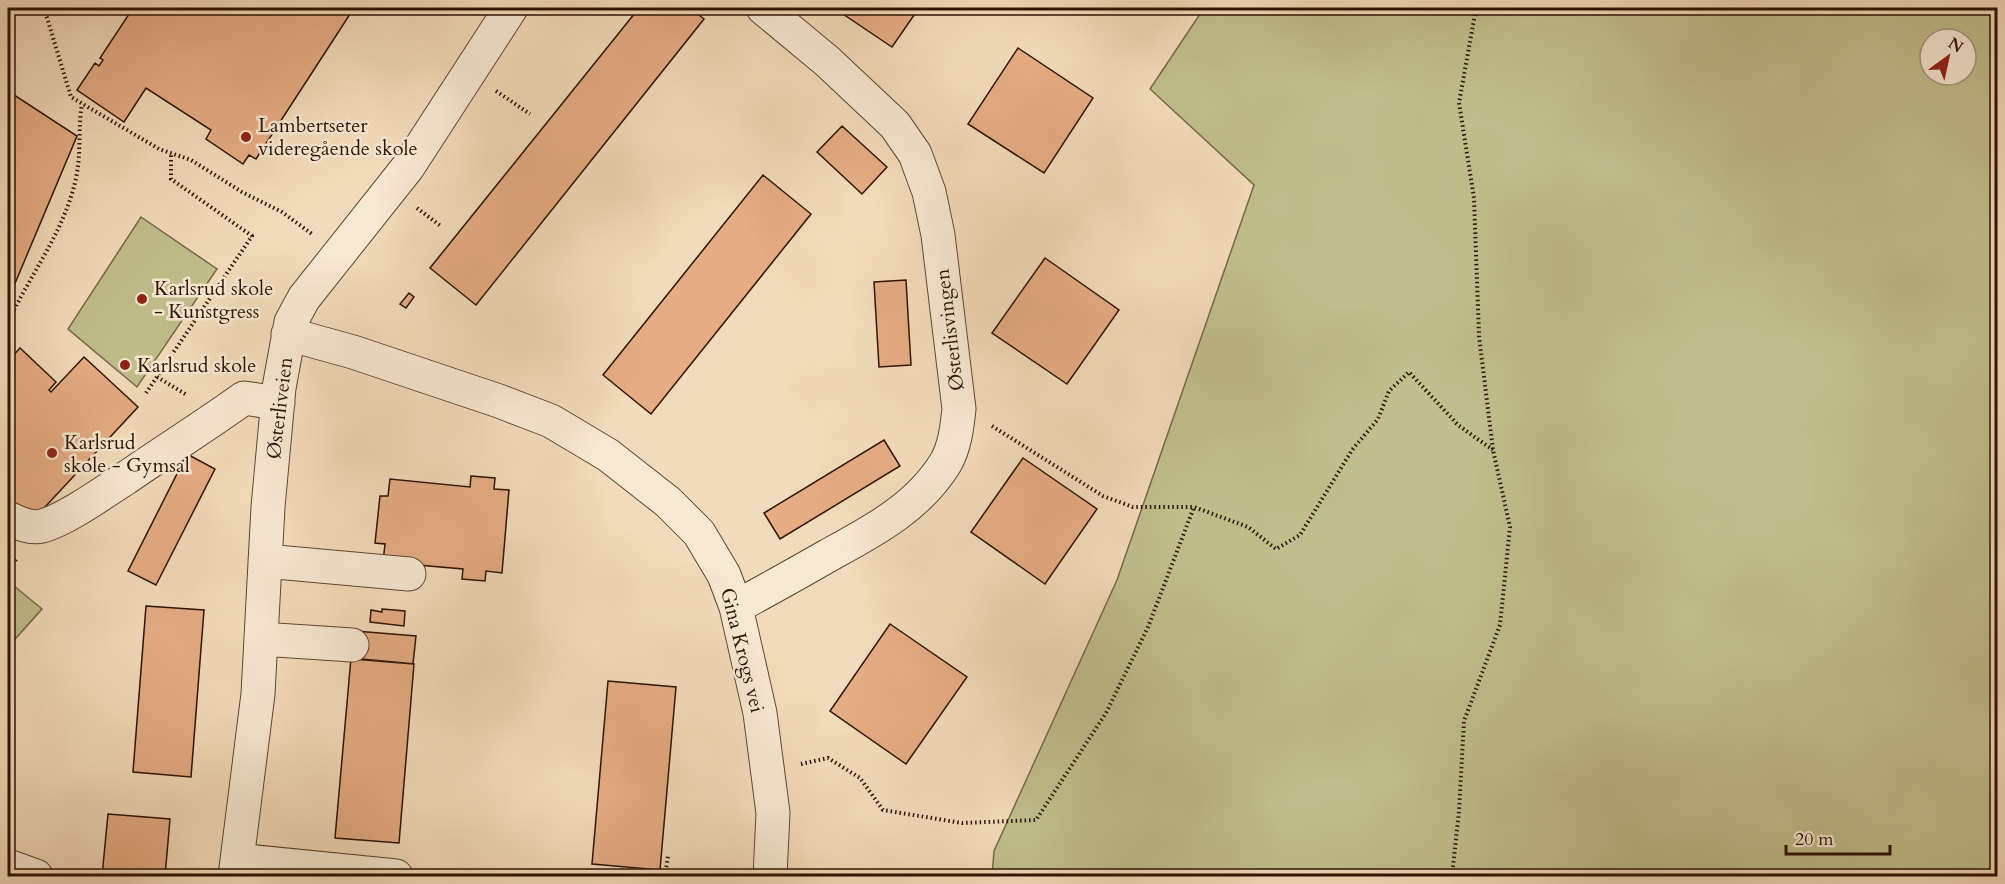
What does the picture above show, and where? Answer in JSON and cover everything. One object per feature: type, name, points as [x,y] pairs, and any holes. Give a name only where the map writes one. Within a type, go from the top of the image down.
[{"type":"street","name":"Østerliveien","points":[[236,868],[258,694],[268,507],[278,404],[288,334],[296,310],[304,298],[408,167],[512,8]]},
{"type":"street","name":"Østerlisvingen","points":[[736,607],[881,526],[909,506],[931,484],[947,460],[955,438],[959,409],[938,235],[929,192],[915,154],[895,125],[826,61],[763,8]]},
{"type":"street","name":"Gina Krogs vei","points":[[288,334],[353,352],[499,400],[551,421],[608,455],[668,502],[699,533],[724,575],[736,607],[760,713],[773,813],[770,876]]},
{"type":"street","points":[[8,518],[23,525],[40,526],[56,520],[101,494],[244,398],[278,404]]},
{"type":"street","points":[[265,561],[409,574]]},
{"type":"street","points":[[261,639],[352,645]]},
{"type":"street","points":[[8,866],[36,876]]},
{"type":"street","points":[[236,868],[396,876]]},
{"type":"path","points":[[44,8],[71,97],[159,149],[191,160],[242,192],[282,213],[320,240]]},
{"type":"path","points":[[1452,876],[1459,811],[1464,722],[1500,625],[1510,526],[1493,450],[1479,336],[1474,198],[1459,102],[1475,14],[1480,8]]},
{"type":"path","points":[[490,87],[530,114]]},
{"type":"path","points":[[8,322],[19,298],[50,247],[68,204],[77,173],[82,104]]},
{"type":"path","points":[[146,393],[252,236],[171,179],[171,153]]},
{"type":"path","points":[[410,202],[441,227]]},
{"type":"path","points":[[988,423],[1103,496],[1133,507],[1194,507],[1248,527],[1276,549],[1300,535],[1352,450],[1378,419],[1389,391],[1408,372],[1458,425],[1493,450]]},
{"type":"path","points":[[800,764],[828,758],[860,778],[883,810],[962,823],[1036,820],[1106,713],[1148,627],[1194,507]]},
{"type":"path","points":[[665,876],[668,856]]},
{"type":"shaded area","points":[[1204,8],[1997,8],[1997,876],[992,876],[994,851],[1117,580],[1254,185],[1150,89]]},
{"type":"shaded area","name":"Karlsrud skole - Kunstgress","points":[[141,217],[217,269],[137,387],[68,329]]},
{"type":"shaded area","points":[[8,581],[42,609],[8,647]]},
{"type":"building","points":[[133,8],[354,8],[256,159],[249,155],[243,164],[206,139],[211,130],[146,88],[124,122],[77,90],[95,63],[99,66],[103,60],[100,58]]},
{"type":"building","points":[[639,8],[690,8],[704,19],[476,305],[430,268]]},
{"type":"building","points":[[834,8],[919,8],[892,47]]},
{"type":"building","points":[[1018,48],[1093,98],[1044,173],[968,124]]},
{"type":"building","points":[[8,91],[77,136],[8,300]]},
{"type":"building","points":[[842,126],[887,167],[862,194],[817,152]]},
{"type":"building","points":[[763,175],[811,214],[651,414],[603,375]]},
{"type":"building","points":[[1045,258],[1119,310],[1067,384],[992,333]]},
{"type":"building","points":[[906,280],[911,365],[879,367],[874,282]]},
{"type":"building","points":[[409,293],[414,297],[406,308],[400,304]]},
{"type":"building","name":"Karlsrud skole - Gymsal","points":[[20,348],[56,382],[49,390],[51,392],[84,357],[138,407],[32,521],[8,498],[8,361]]},
{"type":"building","points":[[884,440],[900,466],[780,539],[764,513]]},
{"type":"building","points":[[187,454],[215,469],[156,585],[128,571]]},
{"type":"building","points":[[1023,458],[1097,509],[1045,584],[971,532]]},
{"type":"building","points":[[471,476],[495,478],[494,489],[509,490],[502,573],[486,571],[485,581],[462,579],[463,569],[383,562],[385,544],[375,543],[380,496],[388,496],[390,479],[470,487]]},
{"type":"building","points":[[146,606],[204,610],[191,777],[133,772]]},
{"type":"building","points":[[382,609],[405,611],[404,626],[370,622],[371,610],[382,612]]},
{"type":"building","points":[[890,624],[967,677],[906,764],[830,711]]},
{"type":"building","points":[[355,631],[416,636],[413,664],[353,659]]},
{"type":"building","points":[[351,658],[414,664],[399,843],[335,838]]},
{"type":"building","points":[[608,681],[676,687],[660,870],[592,864]]},
{"type":"building","points":[[108,814],[170,819],[165,876],[102,876]]},
{"type":"place","name":"Lambertseter videregående skole","points":[[246,137]]},
{"type":"place","name":"Karlsrud skole - Kunstgress","points":[[142,299]]},
{"type":"place","name":"Karlsrud skole","points":[[125,365]]},
{"type":"place","name":"Karlsrud skole - Gymsal","points":[[52,453]]}]
